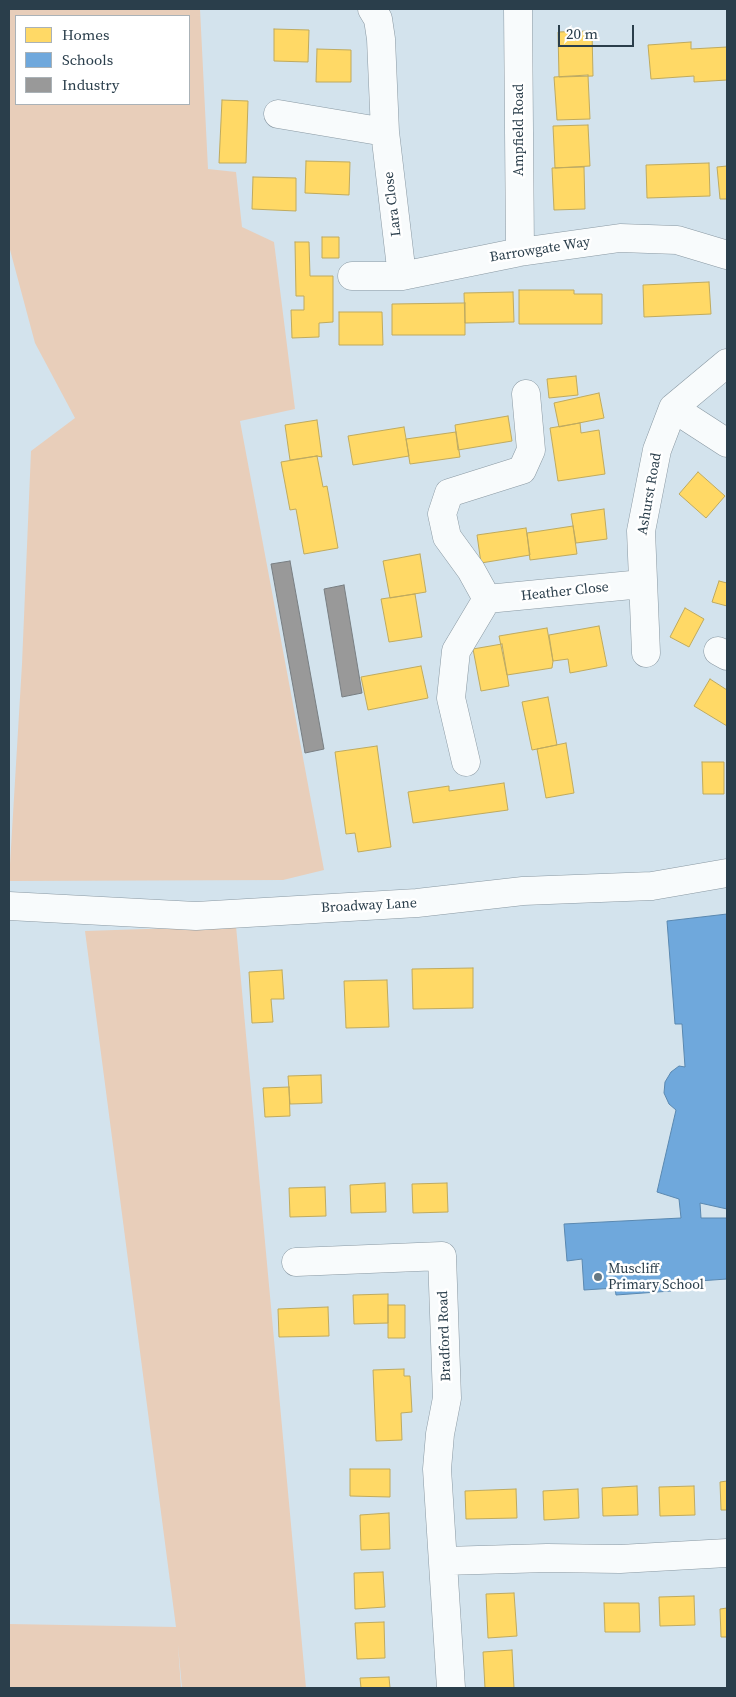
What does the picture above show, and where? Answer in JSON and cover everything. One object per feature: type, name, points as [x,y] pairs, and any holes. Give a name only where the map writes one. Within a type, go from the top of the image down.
[{"type":"street","name":"Lara Close","points":[[372,9],[378,19],[381,39],[385,132],[402,276]]},
{"type":"street","name":"Ampfield Road","points":[[518,9],[520,252]]},
{"type":"street","points":[[278,114],[385,132]]},
{"type":"street","name":"Barrowgate Way","points":[[352,276],[402,276],[520,252],[620,238],[677,240],[727,255]]},
{"type":"street","points":[[727,363],[673,408],[727,443]]},
{"type":"street","points":[[466,762],[451,698],[456,651],[487,599],[471,570],[448,537],[442,514],[449,493],[522,470],[531,450],[526,394]]},
{"type":"street","name":"Ashurst Road","points":[[646,653],[641,530],[658,450],[673,408]]},
{"type":"street","name":"Heather Close","points":[[487,599],[642,584]]},
{"type":"street","name":"Broadway Lane","points":[[9,906],[196,916],[417,903],[523,891],[652,886],[727,873]]},
{"type":"street","name":"Bradford Road","points":[[296,1262],[442,1256],[447,1398],[440,1434],[437,1470],[451,1688]]},
{"type":"street","points":[[444,1561],[547,1558],[620,1559],[727,1553]]},
{"type":"shaded area","points":[[9,9],[200,9],[208,169],[236,172],[242,227],[274,242],[295,409],[240,421],[324,870],[283,880],[9,881],[22,664],[31,451],[75,418],[35,343],[9,246]]},
{"type":"shaded area","points":[[236,926],[306,1688],[182,1688],[178,1645],[181,1688],[9,1688],[9,1624],[176,1627],[85,931]]},
{"type":"building: Homes","points":[[274,29],[309,30],[308,62],[274,61]]},
{"type":"building: Homes","points":[[592,31],[593,76],[559,77],[558,32]]},
{"type":"building: Homes","points":[[691,42],[691,49],[727,47],[727,80],[694,82],[694,76],[651,79],[648,45]]},
{"type":"building: Homes","points":[[317,49],[351,50],[351,82],[316,82]]},
{"type":"building: Homes","points":[[588,75],[590,119],[557,120],[554,77]]},
{"type":"building: Homes","points":[[222,100],[248,101],[246,163],[219,163]]},
{"type":"building: Homes","points":[[588,125],[590,166],[555,168],[553,126]]},
{"type":"building: Homes","points":[[306,161],[350,162],[349,195],[305,193]]},
{"type":"building: Homes","points":[[709,163],[710,196],[647,198],[646,165]]},
{"type":"building: Homes","points":[[727,166],[727,199],[720,199],[717,167]]},
{"type":"building: Homes","points":[[584,167],[585,209],[554,210],[552,168]]},
{"type":"building: Homes","points":[[253,177],[296,178],[296,211],[252,209]]},
{"type":"building: Homes","points":[[322,237],[339,237],[339,258],[322,258]]},
{"type":"building: Homes","points":[[295,242],[309,242],[310,276],[333,276],[333,322],[319,323],[319,337],[292,338],[291,310],[304,310],[304,296],[296,296]]},
{"type":"building: Homes","points":[[709,282],[711,314],[644,317],[643,285]]},
{"type":"building: Homes","points":[[519,290],[574,290],[574,294],[602,294],[602,324],[519,324]]},
{"type":"building: Homes","points":[[513,292],[514,322],[465,323],[464,293]]},
{"type":"building: Homes","points":[[465,303],[465,335],[392,335],[392,304]]},
{"type":"building: Homes","points":[[339,312],[382,312],[383,345],[339,345]]},
{"type":"building: Homes","points":[[576,376],[578,395],[549,398],[547,379]]},
{"type":"building: Homes","points":[[599,393],[604,418],[559,427],[554,403]]},
{"type":"building: Homes","points":[[508,416],[512,441],[458,450],[455,425]]},
{"type":"building: Homes","points":[[317,420],[322,457],[290,460],[285,425]]},
{"type":"building: Homes","points":[[580,423],[581,433],[599,430],[605,474],[558,481],[550,428]]},
{"type":"building: Homes","points":[[404,427],[409,456],[353,465],[348,436]]},
{"type":"building: Homes","points":[[456,432],[460,457],[410,464],[406,439]]},
{"type":"building: Homes","points":[[317,456],[323,487],[327,486],[338,548],[304,554],[296,509],[290,510],[281,462]]},
{"type":"building: Homes","points":[[698,472],[725,496],[706,518],[679,494]]},
{"type":"building: Homes","points":[[604,509],[607,539],[576,543],[571,514]]},
{"type":"building: Homes","points":[[573,526],[577,554],[530,560],[527,533]]},
{"type":"building: Homes","points":[[526,528],[530,555],[481,563],[477,535]]},
{"type":"building: Homes","points":[[420,554],[426,592],[390,598],[383,561]]},
{"type":"building: Homes","points":[[719,581],[727,583],[727,606],[712,602]]},
{"type":"building: Homes","points":[[415,594],[422,637],[389,642],[381,599]]},
{"type":"building: Homes","points":[[685,608],[704,619],[689,647],[670,637]]},
{"type":"building: Homes","points":[[599,626],[607,666],[570,673],[568,659],[553,661],[549,635]]},
{"type":"building: Homes","points":[[547,628],[553,661],[552,668],[507,675],[499,636]]},
{"type":"building: Homes","points":[[502,644],[509,686],[481,691],[473,649]]},
{"type":"building: Homes","points":[[421,666],[428,698],[368,710],[361,677]]},
{"type":"building: Homes","points":[[710,679],[727,690],[727,726],[694,706]]},
{"type":"building: Homes","points":[[548,697],[557,745],[532,750],[522,702]]},
{"type":"building: Homes","points":[[566,743],[574,793],[546,798],[537,749]]},
{"type":"building: Homes","points":[[377,746],[391,847],[358,852],[355,833],[346,834],[335,752]]},
{"type":"building: Homes","points":[[702,762],[724,762],[724,794],[703,794]]},
{"type":"building: Homes","points":[[504,783],[508,810],[413,823],[408,792],[449,786],[449,791]]},
{"type":"building: Homes","points":[[473,968],[473,1008],[413,1009],[412,969]]},
{"type":"building: Homes","points":[[282,970],[284,999],[271,999],[273,1022],[252,1023],[249,972]]},
{"type":"building: Homes","points":[[387,980],[389,1027],[346,1028],[344,981]]},
{"type":"building: Homes","points":[[321,1075],[322,1103],[290,1104],[288,1076]]},
{"type":"building: Homes","points":[[289,1087],[290,1116],[265,1117],[263,1088]]},
{"type":"building: Homes","points":[[385,1183],[386,1212],[351,1213],[350,1185]]},
{"type":"building: Homes","points":[[447,1183],[448,1212],[413,1213],[412,1184]]},
{"type":"building: Homes","points":[[325,1187],[326,1216],[290,1217],[289,1188]]},
{"type":"building: Homes","points":[[388,1294],[388,1323],[354,1324],[353,1295]]},
{"type":"building: Homes","points":[[388,1305],[405,1305],[405,1338],[388,1338]]},
{"type":"building: Homes","points":[[328,1307],[329,1336],[279,1337],[278,1309]]},
{"type":"building: Homes","points":[[404,1369],[404,1376],[410,1376],[412,1412],[401,1413],[402,1440],[376,1441],[373,1370]]},
{"type":"building: Homes","points":[[350,1469],[390,1469],[390,1497],[350,1496]]},
{"type":"building: Homes","points":[[727,1481],[727,1510],[721,1510],[720,1482]]},
{"type":"building: Homes","points":[[637,1486],[638,1515],[603,1516],[602,1488]]},
{"type":"building: Homes","points":[[694,1486],[695,1515],[660,1516],[659,1487]]},
{"type":"building: Homes","points":[[516,1489],[517,1518],[466,1519],[465,1491]]},
{"type":"building: Homes","points":[[578,1489],[579,1518],[544,1520],[543,1491]]},
{"type":"building: Homes","points":[[389,1513],[390,1549],[361,1550],[360,1515]]},
{"type":"building: Homes","points":[[383,1572],[385,1607],[355,1609],[354,1573]]},
{"type":"building: Homes","points":[[514,1593],[517,1636],[488,1638],[486,1594]]},
{"type":"building: Homes","points":[[694,1596],[695,1625],[660,1626],[659,1597]]},
{"type":"building: Homes","points":[[604,1603],[639,1603],[640,1632],[605,1632]]},
{"type":"building: Homes","points":[[727,1608],[727,1637],[721,1637],[720,1609]]},
{"type":"building: Homes","points":[[384,1622],[385,1658],[357,1659],[355,1623]]},
{"type":"building: Homes","points":[[512,1650],[514,1688],[485,1688],[483,1652]]},
{"type":"building: Homes","points":[[389,1677],[390,1688],[361,1688],[360,1678]]},
{"type":"building: Schools","points":[[727,914],[727,1209],[700,1203],[701,1218],[727,1218],[727,1279],[670,1283],[671,1291],[616,1295],[615,1288],[584,1290],[582,1259],[567,1261],[564,1224],[681,1218],[679,1199],[657,1192],[676,1110],[669,1104],[664,1093],[665,1082],[671,1072],[679,1066],[685,1067],[682,1024],[675,1024],[667,921]]},
{"type":"building: Industry","points":[[290,561],[324,749],[305,753],[271,564]]},
{"type":"building: Industry","points":[[344,585],[362,693],[342,697],[324,589]]},
{"type":"place","name":"Muscliff Primary School","points":[[598,1277]]}]
